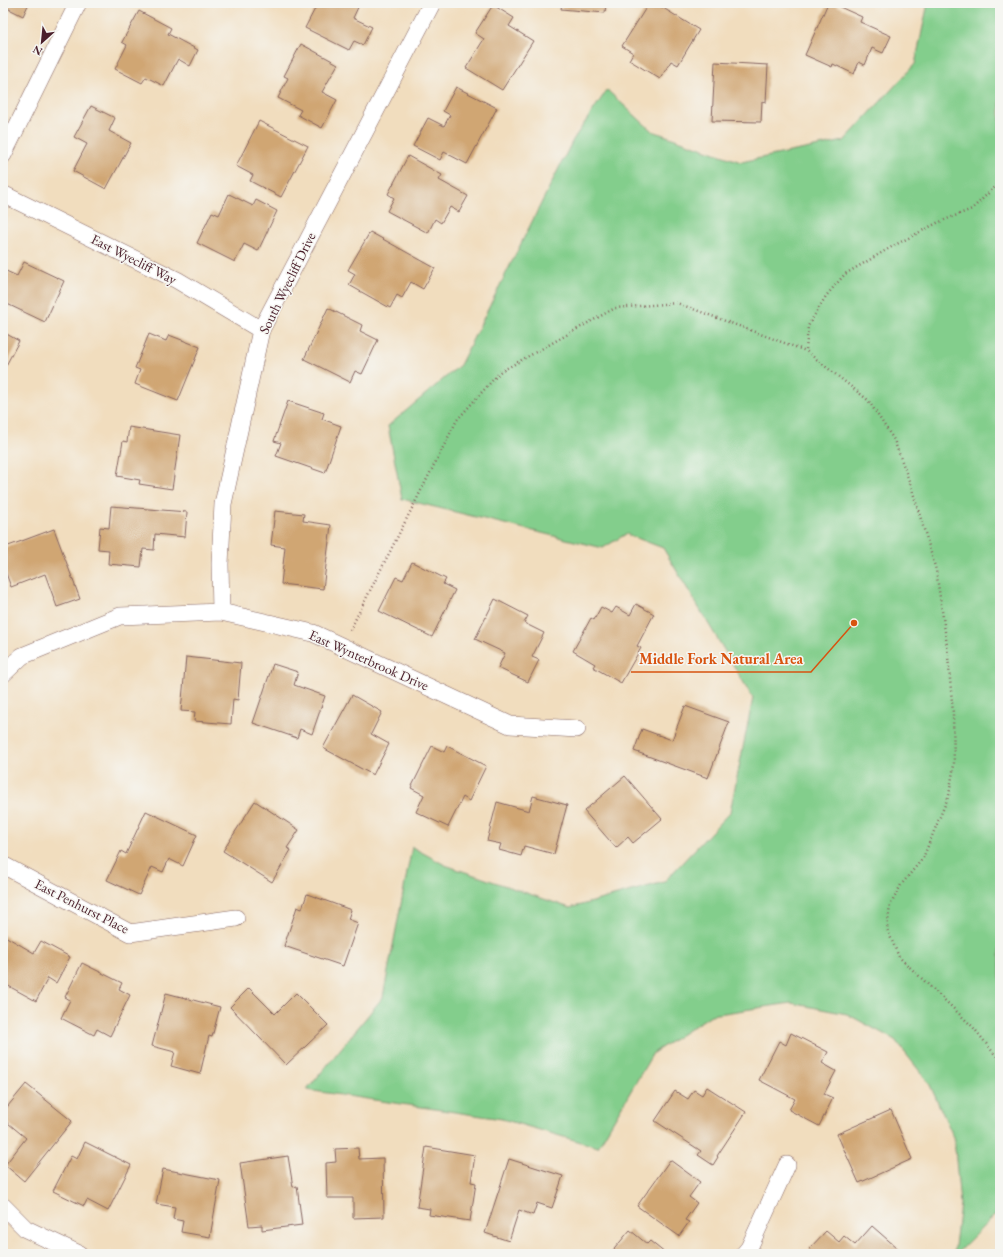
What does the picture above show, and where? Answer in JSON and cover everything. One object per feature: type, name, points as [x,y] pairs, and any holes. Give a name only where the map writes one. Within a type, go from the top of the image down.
[{"type":"street","points":[[3,155],[78,3]]},
{"type":"street","name":"South Wyecliff Drive","points":[[221,612],[220,564],[223,504],[261,330],[432,3]]},
{"type":"street","name":"East Wyecliff Way","points":[[3,194],[177,280],[261,330]]},
{"type":"street","name":"East Wynterbrook Drive","points":[[3,674],[22,656],[120,616],[221,612],[313,633],[510,725],[577,729]]},
{"type":"street","name":"East Penhurst Place","points":[[3,865],[130,933],[236,918]]},
{"type":"street","points":[[744,1254],[749,1248],[787,1165]]},
{"type":"street","points":[[3,1206],[26,1229],[79,1254]]},
{"type":"path","points":[[806,351],[808,326],[826,296],[845,274],[936,223],[972,208],[1000,182]]},
{"type":"path","points":[[342,647],[457,420],[500,372],[615,308],[677,303],[806,351],[868,400],[894,440],[912,490],[938,577],[947,645],[952,706],[954,765],[949,795],[923,858],[901,885],[890,906],[887,929],[899,957],[973,1027],[1000,1061]]},
{"type":"green space","points":[[928,3],[1000,3],[1000,1210],[956,1254],[954,1254],[960,1204],[954,1138],[929,1083],[895,1040],[847,1014],[791,1003],[711,1015],[653,1053],[598,1147],[502,1119],[307,1090],[383,997],[412,847],[445,865],[570,908],[664,882],[730,812],[753,698],[663,548],[626,534],[603,548],[402,499],[388,426],[460,365],[573,140],[607,90],[652,131],[741,162],[844,141],[915,64]]},
{"type":"building","points":[[3,3],[29,3],[23,16],[3,6]]},
{"type":"building","points":[[318,3],[360,3],[353,18],[372,27],[363,45],[354,41],[349,50],[305,28]]},
{"type":"building","points":[[562,3],[606,3],[605,13],[561,9]]},
{"type":"building","points":[[649,3],[655,3],[699,30],[678,65],[671,61],[660,79],[629,60],[633,53],[622,46]]},
{"type":"building","points":[[828,3],[862,17],[860,22],[891,36],[883,53],[872,48],[865,65],[859,62],[854,74],[833,64],[832,67],[805,55]]},
{"type":"building","points":[[493,5],[514,18],[509,26],[533,41],[502,90],[466,68],[484,39],[475,33]]},
{"type":"building","points":[[139,11],[171,28],[168,34],[198,50],[190,66],[178,59],[164,86],[146,77],[142,83],[115,69],[127,45],[122,42]]},
{"type":"building","points":[[301,44],[338,64],[322,92],[337,100],[322,128],[298,115],[301,110],[278,98],[288,78],[284,76]]},
{"type":"building","points":[[715,62],[768,65],[766,102],[762,101],[761,122],[712,121]]},
{"type":"building","points":[[456,87],[497,108],[467,164],[444,152],[440,160],[413,146],[428,118],[444,126],[450,115],[443,111]]},
{"type":"building","points":[[91,106],[115,118],[109,131],[131,143],[106,189],[73,171],[87,144],[74,137]]},
{"type":"building","points":[[259,121],[308,146],[281,197],[250,181],[253,175],[236,166]]},
{"type":"building","points":[[408,156],[442,175],[439,180],[468,196],[459,212],[450,207],[441,223],[435,219],[428,233],[387,211],[394,198],[388,194]]},
{"type":"building","points":[[229,194],[253,206],[256,200],[277,211],[258,251],[244,244],[235,262],[197,243],[212,212],[219,215]]},
{"type":"building","points":[[370,232],[435,268],[423,289],[411,282],[402,298],[397,295],[390,308],[349,285],[355,274],[348,270]]},
{"type":"building","points":[[24,262],[64,281],[45,322],[3,302],[4,270],[17,276]]},
{"type":"building","points":[[328,308],[362,325],[360,331],[378,340],[362,374],[355,371],[350,382],[304,359]]},
{"type":"building","points":[[3,332],[19,341],[3,371]]},
{"type":"building","points":[[149,334],[166,341],[169,335],[200,347],[178,401],[135,384],[140,370],[135,368]]},
{"type":"building","points":[[288,401],[324,413],[322,419],[341,426],[325,473],[276,456],[281,443],[274,441]]},
{"type":"building","points":[[129,427],[180,435],[172,489],[139,484],[140,480],[117,476],[123,441],[127,442]]},
{"type":"building","points":[[111,506],[187,512],[185,537],[155,534],[154,550],[143,549],[141,567],[108,564],[109,550],[98,549],[100,527],[109,528]]},
{"type":"building","points":[[275,511],[304,514],[303,521],[331,525],[323,589],[281,584],[285,547],[271,545]]},
{"type":"building","points":[[54,529],[80,599],[57,607],[45,574],[11,587],[3,565],[3,548]]},
{"type":"building","points":[[412,562],[446,579],[443,584],[455,590],[432,637],[379,611],[396,577],[403,580]]},
{"type":"building","points":[[495,599],[528,616],[524,623],[544,633],[532,657],[539,660],[528,682],[498,668],[505,653],[475,639]]},
{"type":"building","points":[[636,604],[654,614],[637,646],[641,648],[621,683],[593,667],[595,664],[573,651],[591,618],[594,620],[601,607],[612,613],[616,607],[630,615]]},
{"type":"building","points":[[186,657],[241,663],[238,700],[233,699],[231,724],[194,721],[195,712],[181,711]]},
{"type":"building","points":[[273,664],[298,672],[294,685],[325,696],[312,734],[300,729],[297,738],[253,723]]},
{"type":"building","points":[[352,695],[382,712],[371,734],[389,744],[373,775],[323,748]]},
{"type":"building","points":[[685,706],[729,722],[708,778],[634,751],[642,729],[672,740]]},
{"type":"building","points":[[432,746],[444,752],[447,746],[486,766],[469,801],[463,797],[448,827],[416,812],[424,795],[411,788]]},
{"type":"building","points":[[625,776],[662,819],[633,843],[628,837],[616,848],[584,811]]},
{"type":"building","points":[[533,796],[567,805],[554,854],[524,846],[521,856],[499,850],[501,844],[487,841],[497,802],[529,811]]},
{"type":"building","points":[[255,801],[299,830],[287,848],[291,850],[272,882],[223,851]]},
{"type":"building","points":[[146,811],[197,835],[183,866],[169,859],[163,872],[152,867],[139,895],[107,880],[121,851],[126,854]]},
{"type":"building","points":[[307,894],[351,910],[348,919],[358,923],[343,966],[284,946],[297,907],[302,909]]},
{"type":"building","points":[[3,935],[34,953],[41,941],[70,957],[56,983],[48,978],[36,1001],[3,983]]},
{"type":"building","points":[[82,963],[122,983],[119,989],[130,995],[110,1036],[97,1029],[94,1035],[61,1018],[70,1000],[65,997]]},
{"type":"building","points":[[249,988],[275,1014],[296,993],[328,1025],[286,1065],[230,1007]]},
{"type":"building","points":[[166,993],[220,1007],[212,1037],[209,1036],[200,1074],[171,1066],[175,1052],[152,1046]]},
{"type":"building","points":[[791,1033],[828,1052],[822,1063],[836,1071],[824,1094],[833,1098],[819,1126],[789,1110],[795,1099],[759,1080],[779,1041],[786,1045]]},
{"type":"building","points":[[26,1084],[72,1121],[24,1181],[5,1165],[26,1138],[3,1119],[3,1112]]},
{"type":"building","points":[[707,1087],[746,1112],[717,1156],[718,1157],[713,1165],[698,1155],[701,1151],[655,1121],[675,1091],[688,1099],[694,1090],[702,1095]]},
{"type":"building","points":[[891,1110],[912,1159],[859,1183],[837,1134]]},
{"type":"building","points":[[85,1142],[131,1165],[108,1211],[87,1200],[84,1206],[53,1191],[71,1156],[77,1159]]},
{"type":"building","points":[[426,1147],[475,1155],[471,1182],[476,1183],[470,1221],[429,1215],[430,1209],[417,1207]]},
{"type":"building","points":[[358,1148],[359,1159],[383,1158],[384,1217],[353,1218],[353,1198],[327,1198],[326,1163],[336,1162],[335,1149]]},
{"type":"building","points":[[288,1156],[293,1187],[297,1186],[302,1225],[262,1230],[262,1225],[249,1226],[240,1163]]},
{"type":"building","points":[[509,1159],[563,1176],[552,1208],[537,1203],[533,1215],[519,1210],[509,1241],[485,1233]]},
{"type":"building","points":[[670,1160],[700,1182],[689,1197],[697,1203],[685,1220],[689,1222],[679,1236],[637,1206]]},
{"type":"building","points":[[163,1169],[220,1180],[210,1237],[181,1232],[183,1221],[173,1219],[175,1207],[156,1204]]},
{"type":"building","points":[[872,1226],[904,1254],[815,1254],[809,1249],[826,1231],[839,1242],[844,1236],[855,1245]]},
{"type":"building","points":[[630,1230],[647,1244],[650,1241],[666,1254],[610,1254]]},
{"type":"place","name":"Middle Fork Natural Area","points":[[854,623]]}]
